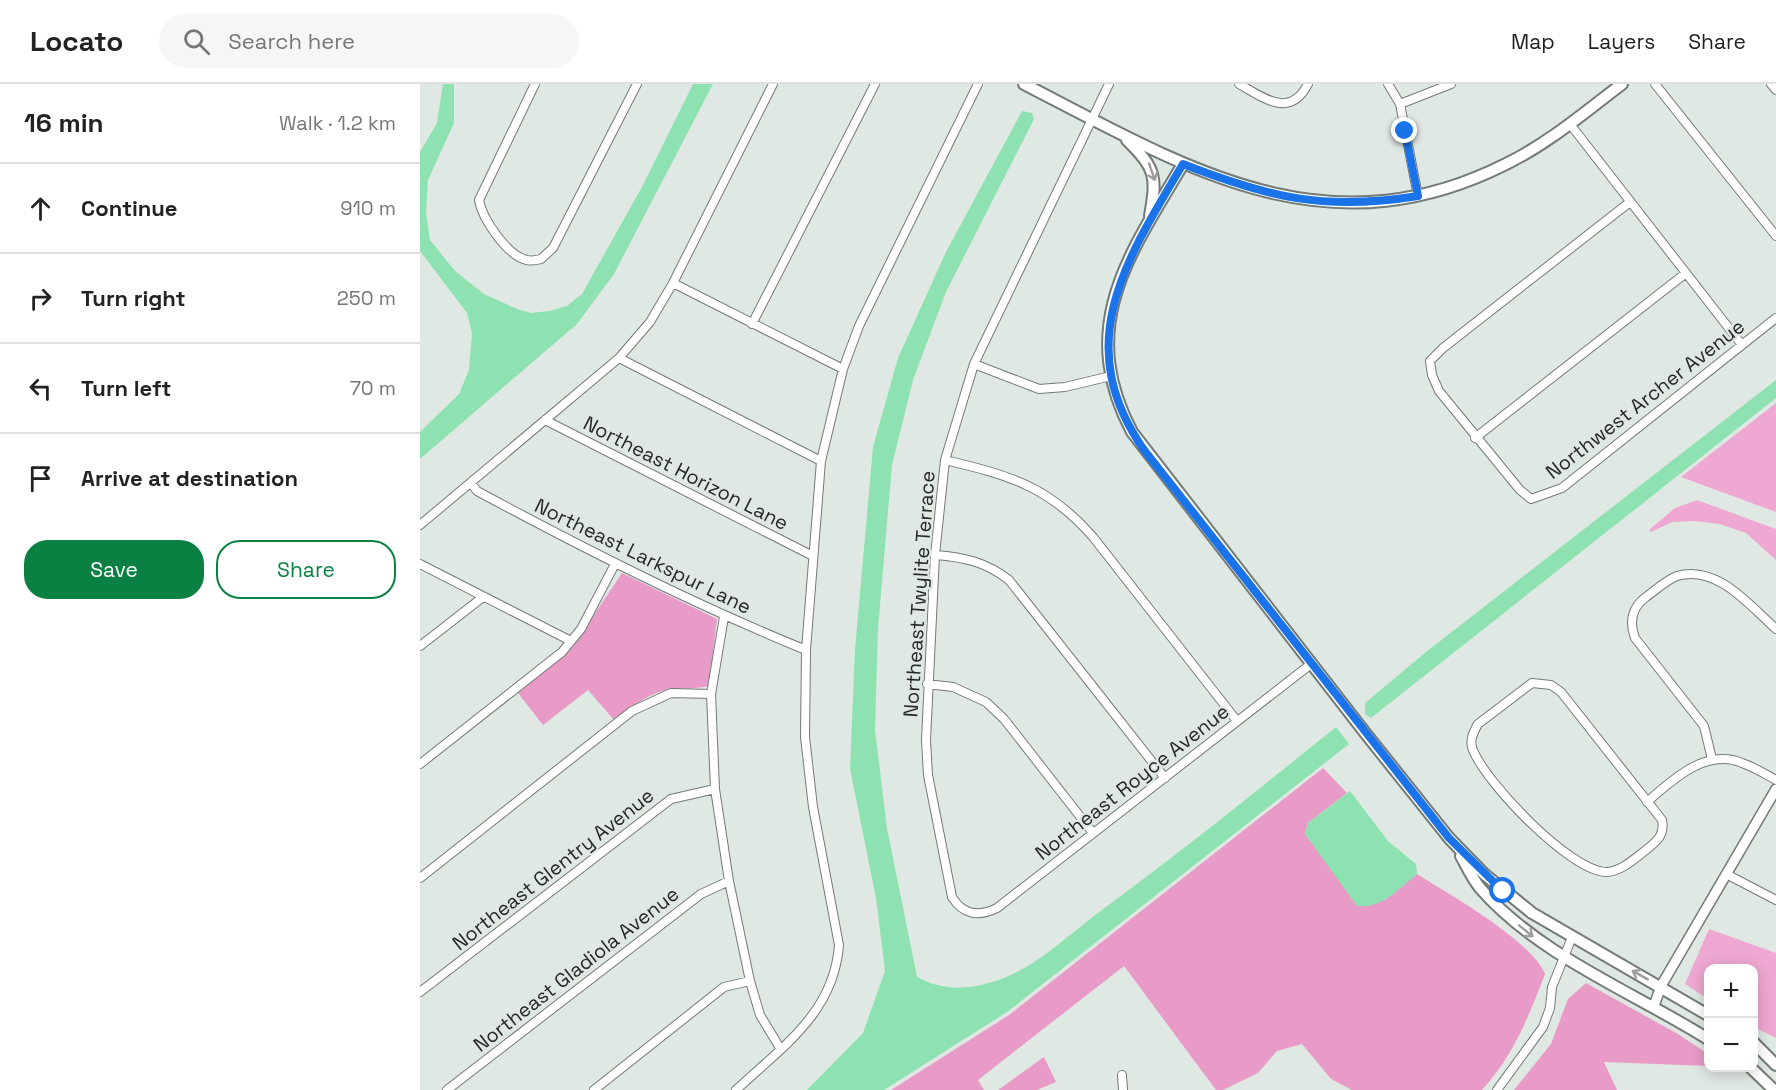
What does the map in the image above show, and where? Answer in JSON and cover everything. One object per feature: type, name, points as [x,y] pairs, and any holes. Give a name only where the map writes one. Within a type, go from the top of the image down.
[{"type":"main road","points":[[1024,84],[1183,164],[1281,197],[1327,203],[1360,203],[1418,196],[1463,183],[1507,164],[1570,124],[1622,84]]},
{"type":"main road","points":[[1120,133],[1152,169],[1155,181],[1149,222]]},
{"type":"main road","points":[[1183,164],[1121,275],[1113,299],[1107,335],[1111,376],[1122,413],[1132,432],[1449,838],[1479,886],[1503,912],[1524,931],[1565,958],[1654,1006],[1704,1037]]},
{"type":"main road","points":[[1449,838],[1503,891],[1572,938],[1661,986],[1704,1013]]},
{"type":"main road","points":[[1758,1047],[1776,1065]]},
{"type":"main road","points":[[1755,1072],[1774,1090]]},
{"type":"street","points":[[535,84],[479,200],[485,218],[509,249],[526,261],[541,259],[553,248],[637,84]]},
{"type":"street","points":[[420,525],[619,358],[650,322],[673,283],[773,84]]},
{"type":"street","points":[[752,324],[875,84]]},
{"type":"street","points":[[736,1090],[814,1015],[830,990],[837,968],[839,945],[813,807],[805,737],[806,650],[811,555],[821,461],[843,369],[859,326],[978,84]]},
{"type":"street","name":"Northeast Twylite Terrace","points":[[968,913],[952,897],[928,775],[927,684],[935,555],[945,460],[974,364],[1109,84]]},
{"type":"street","points":[[1239,84],[1273,102],[1285,105],[1298,98],[1308,84]]},
{"type":"street","points":[[1388,84],[1400,104],[1418,196]]},
{"type":"street","points":[[1400,104],[1451,84]]},
{"type":"street","points":[[1655,84],[1776,236]]},
{"type":"street","points":[[1771,84],[1776,90]]},
{"type":"street","points":[[1570,124],[1742,345]]},
{"type":"street","points":[[1630,202],[1443,348],[1430,362],[1432,375],[1440,391],[1475,438],[1686,273]]},
{"type":"street","points":[[673,283],[843,369]]},
{"type":"street","name":"Northwest Archer Avenue","points":[[1475,438],[1520,490],[1531,499],[1563,488],[1776,318]]},
{"type":"street","points":[[619,358],[821,461]]},
{"type":"street","points":[[974,364],[1039,389],[1065,387],[1111,376]]},
{"type":"street","name":"Northeast Horizon Lane","points":[[545,420],[811,555]]},
{"type":"street","points":[[945,460],[1024,482],[1068,510],[1093,537],[1237,721]]},
{"type":"street","name":"Northeast Larkspur Lane","points":[[471,483],[477,491],[615,564],[724,617],[806,650]]},
{"type":"street","points":[[935,555],[963,557],[983,563],[1009,580],[1165,778]]},
{"type":"street","points":[[420,564],[572,641]]},
{"type":"street","points":[[420,764],[546,666],[572,641],[615,564]]},
{"type":"street","points":[[1712,759],[1704,726],[1635,638],[1631,628],[1635,609],[1641,601],[1667,581],[1677,576],[1701,574],[1726,585],[1776,628]]},
{"type":"street","points":[[420,646],[483,597]]},
{"type":"street","points":[[724,617],[711,694],[715,789],[729,881],[750,981],[760,1015],[780,1048]]},
{"type":"street","name":"Northeast Royce Avenue","points":[[968,913],[986,914],[997,908],[1311,664]]},
{"type":"street","points":[[1532,683],[1551,685],[1561,692],[1647,802],[1662,820],[1663,833],[1657,841],[1613,871],[1605,872],[1590,867],[1550,842],[1522,814],[1478,759],[1473,750],[1473,734],[1478,724],[1523,688],[1532,683]]},
{"type":"street","points":[[927,684],[953,687],[986,702],[1004,719],[1093,833]]},
{"type":"street","points":[[420,879],[632,711],[671,693],[711,694]]},
{"type":"street","points":[[1647,802],[1699,763],[1712,759],[1730,759],[1743,763],[1776,780]]},
{"type":"street","name":"Northeast Glentry Avenue","points":[[420,992],[671,799],[715,789]]},
{"type":"street","points":[[1654,1006],[1661,986],[1728,875],[1776,789]]},
{"type":"street","points":[[1728,875],[1776,900]]},
{"type":"street","name":"Northeast Gladiola Avenue","points":[[447,1090],[700,894],[729,881]]},
{"type":"street","points":[[1497,1090],[1543,1027],[1550,1008],[1552,987],[1572,938]]},
{"type":"street","points":[[594,1090],[724,987],[750,981]]},
{"type":"street","points":[[1122,1075],[1123,1090]]},
{"type":"shaded area","points":[[443,84],[454,84],[454,123],[428,180],[426,212],[430,240],[455,271],[484,294],[531,313],[567,306],[582,294],[643,185],[693,84],[713,84],[614,274],[577,324],[420,459],[420,432],[459,394],[469,370],[472,333],[467,313],[420,251],[420,152],[437,123]]},
{"type":"shaded area","points":[[1022,111],[1032,113],[1034,119],[946,292],[913,380],[892,465],[878,628],[875,730],[887,828],[917,977],[929,983],[954,988],[992,982],[1017,972],[1049,951],[1161,865],[1336,727],[1349,744],[1007,1012],[884,1090],[807,1090],[863,1033],[885,971],[876,898],[850,769],[855,649],[873,447],[898,358],[946,252]]},
{"type":"shaded area","points":[[1776,380],[1776,398],[1371,718],[1365,714],[1365,703],[1426,652]]},
{"type":"shaded area","points":[[1776,403],[1776,512],[1681,477]]},
{"type":"shaded area","points":[[1697,500],[1776,529],[1776,560],[1746,533],[1720,524],[1694,521],[1672,522],[1651,532],[1649,530],[1675,508]]},
{"type":"shaded area","points":[[622,573],[717,619],[709,686],[664,690],[641,701],[614,720],[588,690],[543,725],[518,693],[573,646]]},
{"type":"shaded area","points":[[1323,768],[1347,793],[1308,823],[1305,834],[1334,871],[1385,900],[1417,874],[1507,933],[1537,961],[1545,974],[1511,1049],[1482,1090],[1352,1090],[1331,1079],[1302,1044],[1277,1051],[1258,1073],[1223,1090],[1216,1090],[1124,966],[978,1080],[984,1090],[891,1090],[1009,1015]]},
{"type":"shaded area","points":[[1350,791],[1388,841],[1416,864],[1417,874],[1403,886],[1382,901],[1366,906],[1357,906],[1305,834],[1308,823]]},
{"type":"shaded area","points":[[1709,929],[1776,953],[1776,1038],[1758,1029],[1758,964],[1704,964],[1704,996],[1685,984]]},
{"type":"shaded area","points":[[1586,983],[1678,1034],[1704,1051],[1704,1066],[1604,1062],[1617,1090],[1514,1090],[1551,1044],[1568,999]]},
{"type":"shaded area","points":[[1044,1057],[1056,1082],[1037,1090],[998,1090]]},
{"type":"route","points":[[1405,131],[1418,196],[1401,199],[1327,203],[1281,197],[1183,164],[1121,275],[1113,299],[1107,335],[1108,362],[1115,395],[1122,413],[1144,450],[1449,838],[1503,891]]}]
